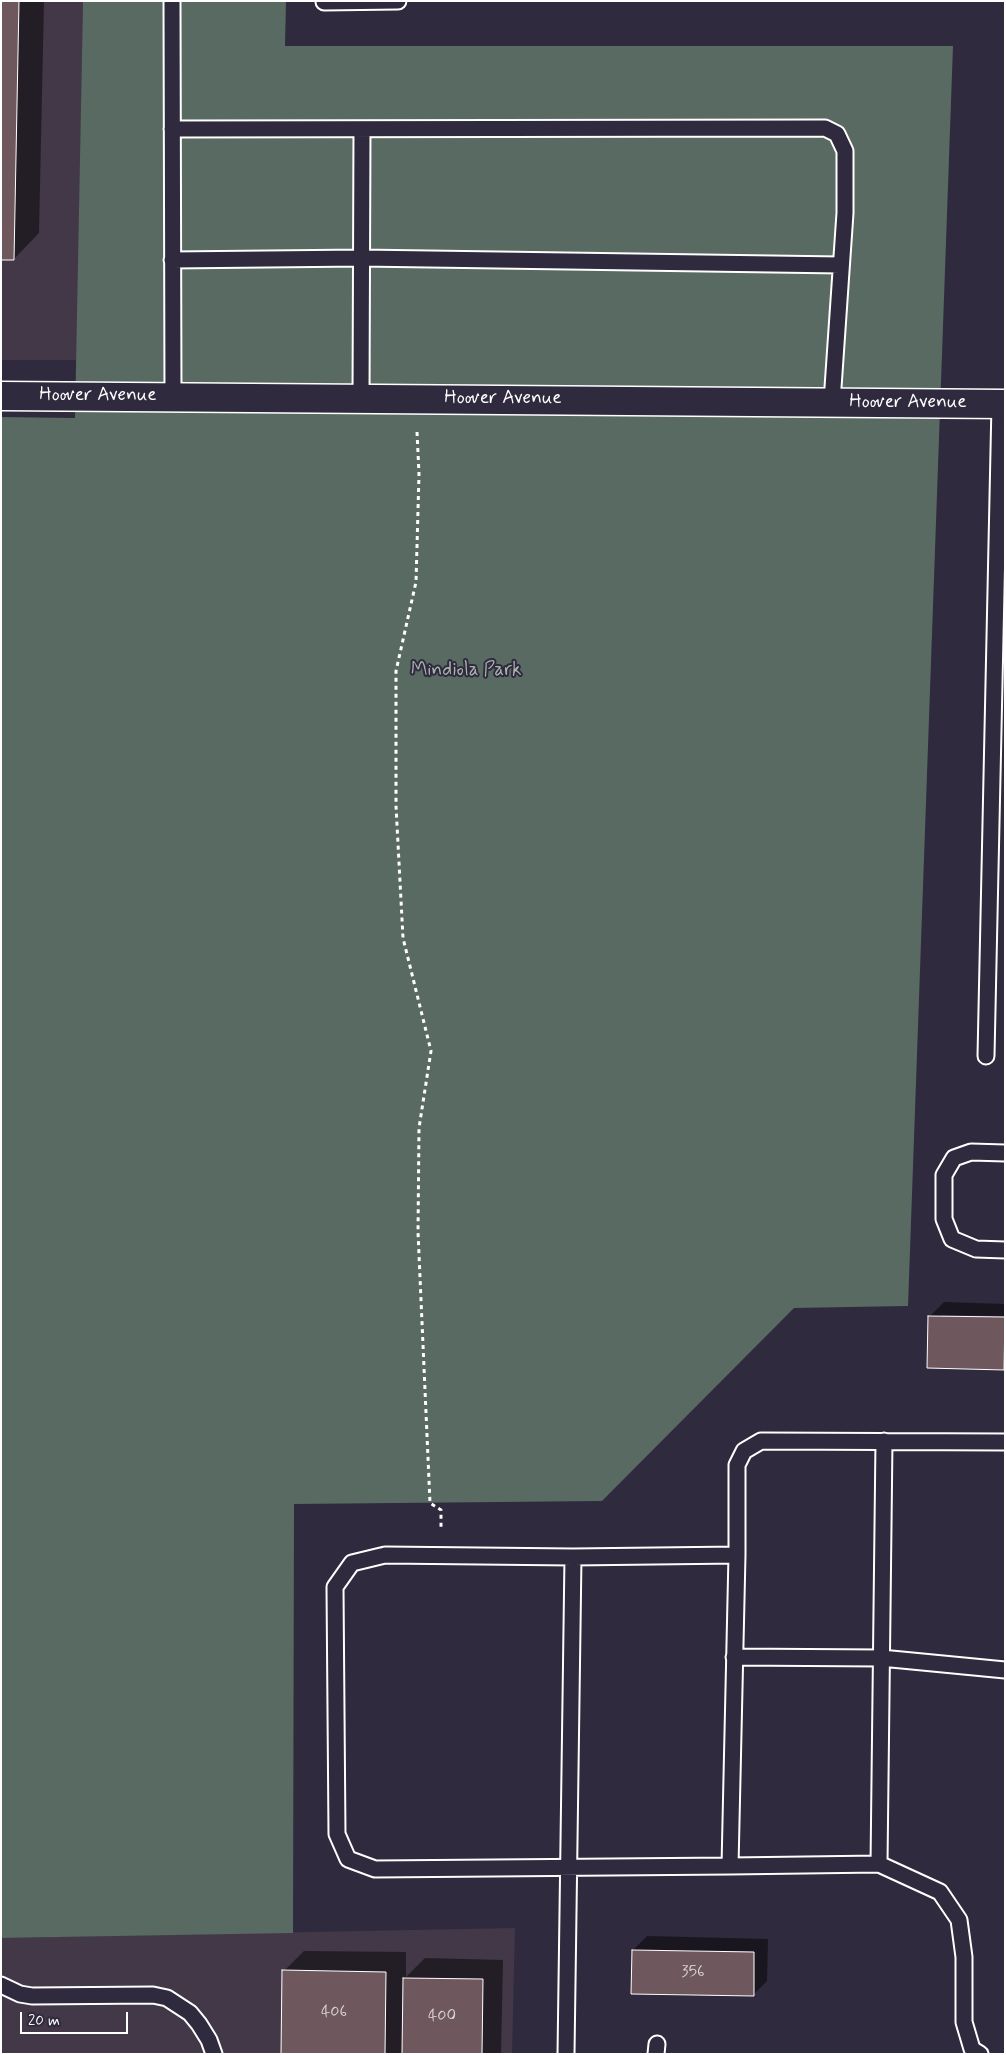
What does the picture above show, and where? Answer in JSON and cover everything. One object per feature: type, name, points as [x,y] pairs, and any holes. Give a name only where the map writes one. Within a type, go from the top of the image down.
[{"type":"street","name":"Hoover Avenue","points":[[1,396],[1002,404]]},
{"type":"lane","points":[[172,1],[173,397]]},
{"type":"lane","points":[[324,2],[398,1]]},
{"type":"lane","points":[[172,129],[825,128],[838,134],[845,151],[845,213],[832,402]]},
{"type":"lane","points":[[361,398],[362,129]]},
{"type":"lane","points":[[172,260],[361,258],[841,265]]},
{"type":"lane","points":[[986,1056],[1002,404]]},
{"type":"lane","points":[[1005,1153],[971,1152],[954,1158],[944,1175],[944,1218],[952,1239],[976,1249],[1005,1250]]},
{"type":"lane","points":[[730,1866],[737,1465],[744,1451],[761,1441],[1005,1442]]},
{"type":"lane","points":[[879,1864],[884,1441]]},
{"type":"lane","points":[[736,1555],[573,1557],[385,1555],[352,1563],[335,1587],[338,1834],[348,1858],[375,1869],[879,1864],[940,1892],[959,1920],[964,1957],[964,2022],[972,2049],[980,2054]]},
{"type":"lane","points":[[566,2054],[567,1868],[573,1557]]},
{"type":"lane","points":[[734,1657],[881,1658],[1005,1670]]},
{"type":"lane","points":[[1,1985],[12,1991],[32,1996],[153,1995],[167,1998],[190,2013],[210,2040],[214,2054]]},
{"type":"path","points":[[415,399],[419,474],[416,582],[396,671],[396,806],[404,938],[432,1051],[419,1128],[418,1232],[430,1502],[441,1510],[442,1556]]},
{"type":"shaded area","points":[[1,1],[83,1],[77,360],[1,360]]},
{"type":"shaded area","points":[[515,1928],[512,2054],[1,2054],[1,1938]]},
{"type":"green space","name":"Mindiola Park","points":[[83,1],[286,1],[285,46],[953,46],[908,1306],[794,1308],[602,1501],[294,1504],[293,1933],[1,1938],[1,417],[75,418]]},
{"type":"building","points":[[1,1],[19,1],[14,260],[1,260]]},
{"type":"building","points":[[928,1316],[1005,1317],[1004,1370],[927,1368]]},
{"type":"building","points":[[632,1950],[754,1952],[754,1996],[631,1994]]},
{"type":"building","points":[[282,1970],[386,1972],[385,2054],[281,2054]]},
{"type":"building","points":[[403,1978],[483,1979],[482,2054],[402,2054]]}]
